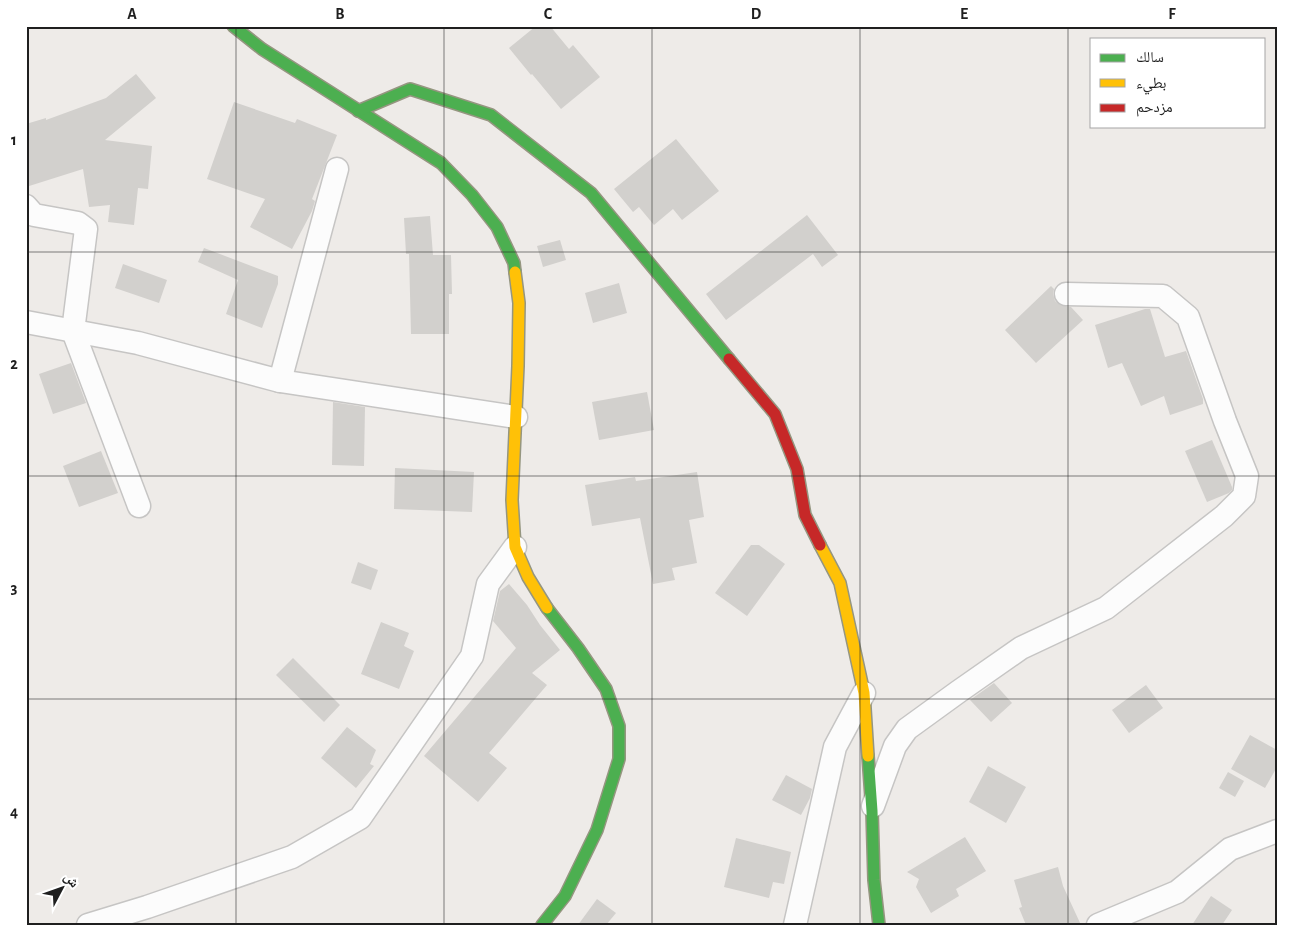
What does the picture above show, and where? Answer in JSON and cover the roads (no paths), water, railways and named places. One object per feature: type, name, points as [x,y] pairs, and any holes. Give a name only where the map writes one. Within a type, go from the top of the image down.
[{"type":"main road","points":[[233,26],[262,49],[441,163],[472,195],[497,227],[514,263],[519,303],[512,500],[515,547],[528,577],[547,607],[606,689],[619,726],[619,759],[597,830],[565,896],[542,925]]},
{"type":"main road","points":[[358,111],[410,89],[490,115],[591,193],[775,414],[797,469],[805,516],[840,583],[864,693],[872,811],[874,880],[879,925]]},
{"type":"street","points":[[280,381],[336,168]]},
{"type":"street","points":[[26,206],[34,215],[78,223],[86,229],[73,330],[139,506]]},
{"type":"street","points":[[872,811],[895,746],[907,729],[1022,648],[1106,608],[1224,516],[1244,496],[1247,476],[1188,317],[1162,296],[1066,294]]},
{"type":"street","points":[[26,322],[138,343],[280,381],[516,417]]},
{"type":"street","points":[[88,925],[147,907],[292,857],[360,818],[472,656],[488,584],[515,547]]},
{"type":"street","points":[[794,925],[835,747],[864,693]]},
{"type":"street","points":[[1098,925],[1177,892],[1230,848],[1277,831]]}]
